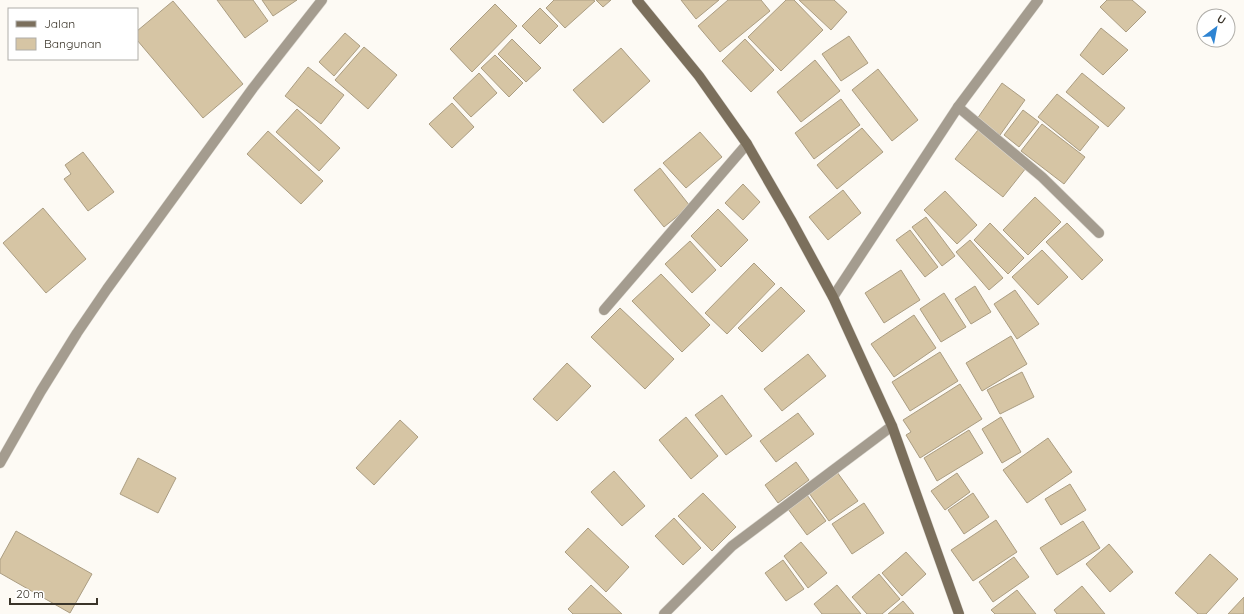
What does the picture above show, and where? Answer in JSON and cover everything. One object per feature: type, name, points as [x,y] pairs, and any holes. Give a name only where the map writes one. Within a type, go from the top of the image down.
[{"type":"main road","points":[[637,0],[699,76],[747,144],[833,297],[892,426],[959,614]]},
{"type":"street","points":[[0,464],[41,391],[107,289],[253,88],[322,0]]},
{"type":"street","points":[[833,297],[958,107],[1038,0]]},
{"type":"street","points":[[958,107],[1042,177],[1099,232]]},
{"type":"street","points":[[604,310],[747,144]]},
{"type":"street","points":[[664,614],[732,546],[892,426]]},
{"type":"building","points":[[217,0],[253,0],[268,21],[245,38]]},
{"type":"building","points":[[262,0],[297,0],[273,16]]},
{"type":"building","points":[[554,0],[595,1],[565,28],[546,8]]},
{"type":"building","points":[[596,0],[611,0],[603,7]]},
{"type":"building","points":[[681,0],[719,0],[696,19]]},
{"type":"building","points":[[728,0],[761,0],[770,11],[720,52],[698,26]]},
{"type":"building","points":[[786,0],[794,0],[823,30],[781,71],[748,37]]},
{"type":"building","points":[[799,0],[834,0],[847,12],[831,30]]},
{"type":"building","points":[[1107,0],[1132,0],[1146,12],[1126,32],[1100,7]]},
{"type":"building","points":[[173,1],[243,84],[203,118],[138,41],[138,30]]},
{"type":"building","points":[[495,4],[517,26],[472,72],[450,49]]},
{"type":"building","points":[[540,8],[558,26],[540,44],[522,26]]},
{"type":"building","points":[[1101,28],[1128,50],[1103,75],[1080,55]]},
{"type":"building","points":[[345,33],[360,46],[334,76],[319,62]]},
{"type":"building","points":[[849,36],[868,63],[841,81],[822,54]]},
{"type":"building","points":[[512,39],[541,68],[526,82],[498,54]]},
{"type":"building","points":[[745,39],[774,70],[751,92],[722,61]]},
{"type":"building","points":[[364,47],[397,75],[368,109],[335,80]]},
{"type":"building","points":[[621,48],[650,81],[603,123],[573,90]]},
{"type":"building","points":[[495,55],[523,83],[509,97],[481,68]]},
{"type":"building","points":[[815,60],[840,91],[801,122],[777,92]]},
{"type":"building","points":[[308,67],[344,95],[321,124],[285,96]]},
{"type":"building","points":[[878,69],[918,120],[892,141],[852,90]]},
{"type":"building","points":[[479,73],[497,93],[471,117],[453,98]]},
{"type":"building","points":[[1082,73],[1125,108],[1108,127],[1066,92]]},
{"type":"building","points":[[1002,83],[1025,100],[1000,135],[977,119]]},
{"type":"building","points":[[1057,94],[1099,127],[1080,151],[1038,117]]},
{"type":"building","points":[[841,99],[860,125],[814,159],[795,133]]},
{"type":"building","points":[[452,103],[474,127],[452,148],[429,124]]},
{"type":"building","points":[[297,109],[340,148],[319,171],[276,132]]},
{"type":"building","points":[[1023,110],[1039,122],[1019,147],[1004,135]]},
{"type":"building","points":[[1042,124],[1085,157],[1064,184],[1021,151]]},
{"type":"building","points":[[862,128],[883,152],[837,189],[817,165]]},
{"type":"building","points":[[978,130],[1026,168],[1003,197],[955,159]]},
{"type":"building","points":[[268,131],[323,181],[301,204],[247,154]]},
{"type":"building","points":[[700,132],[722,157],[686,188],[663,163]]},
{"type":"building","points":[[83,152],[114,192],[88,211],[64,179],[71,174],[65,165]]},
{"type":"building","points":[[660,168],[690,206],[664,227],[634,190]]},
{"type":"building","points":[[743,184],[760,202],[743,220],[725,203]]},
{"type":"building","points":[[843,190],[861,213],[828,240],[809,217]]},
{"type":"building","points":[[945,191],[977,225],[957,244],[924,210]]},
{"type":"building","points":[[1035,197],[1061,222],[1028,255],[1003,230]]},
{"type":"building","points":[[43,208],[86,259],[46,293],[3,243]]},
{"type":"building","points":[[718,209],[748,240],[721,267],[691,236]]},
{"type":"building","points":[[926,217],[955,256],[942,266],[912,227]]},
{"type":"building","points":[[990,223],[1024,258],[1008,274],[974,240]]},
{"type":"building","points":[[1067,223],[1103,260],[1082,280],[1046,242]]},
{"type":"building","points":[[910,230],[938,267],[925,277],[896,240]]},
{"type":"building","points":[[970,240],[1003,278],[989,290],[956,252]]},
{"type":"building","points":[[690,241],[716,270],[692,293],[665,264]]},
{"type":"building","points":[[1042,250],[1068,277],[1038,305],[1012,277]]},
{"type":"building","points":[[754,263],[775,284],[727,334],[705,313]]},
{"type":"building","points":[[901,270],[920,300],[884,323],[865,293]]},
{"type":"building","points":[[661,274],[710,325],[682,352],[632,301]]},
{"type":"building","points":[[975,286],[991,312],[971,324],[955,299]]},
{"type":"building","points":[[781,287],[805,311],[762,352],[738,328]]},
{"type":"building","points":[[1015,290],[1039,324],[1017,339],[994,304]]},
{"type":"building","points":[[944,293],[966,327],[941,342],[920,309]]},
{"type":"building","points":[[620,308],[674,359],[645,389],[591,337]]},
{"type":"building","points":[[914,315],[936,348],[894,377],[871,344]]},
{"type":"building","points":[[1011,336],[1027,364],[982,391],[966,363]]},
{"type":"building","points":[[940,352],[958,381],[910,411],[892,382]]},
{"type":"building","points":[[808,354],[826,376],[782,411],[764,389]]},
{"type":"building","points":[[567,363],[591,386],[557,421],[533,399]]},
{"type":"building","points":[[1022,372],[1034,397],[1000,414],[987,390]]},
{"type":"building","points":[[960,384],[982,419],[920,458],[906,435],[911,432],[903,420]]},
{"type":"building","points":[[722,395],[752,436],[726,455],[695,415]]},
{"type":"building","points":[[798,413],[814,434],[776,462],[760,441]]},
{"type":"building","points":[[686,417],[718,456],[691,479],[659,440]]},
{"type":"building","points":[[1001,417],[1021,452],[1002,463],[982,429]]},
{"type":"building","points":[[400,420],[418,437],[374,485],[356,468]]},
{"type":"building","points":[[969,430],[983,453],[937,481],[924,458]]},
{"type":"building","points":[[1048,438],[1072,472],[1027,503],[1003,470]]},
{"type":"building","points":[[138,458],[176,478],[158,513],[120,494]]},
{"type":"building","points":[[796,462],[809,480],[778,503],[765,485]]},
{"type":"building","points":[[614,471],[645,506],[622,526],[591,492]]},
{"type":"building","points":[[837,472],[858,501],[829,521],[809,493]]},
{"type":"building","points":[[957,473],[970,492],[945,510],[931,491]]},
{"type":"building","points":[[1070,484],[1086,510],[1061,525],[1045,499]]},
{"type":"building","points":[[703,493],[736,527],[712,551],[678,516]]},
{"type":"building","points":[[973,493],[989,517],[964,534],[948,510]]},
{"type":"building","points":[[807,495],[826,521],[807,535],[788,509]]},
{"type":"building","points":[[864,503],[884,533],[852,554],[832,524]]},
{"type":"building","points":[[674,518],[701,548],[683,565],[655,536]]},
{"type":"building","points":[[996,520],[1017,552],[973,581],[951,550]]},
{"type":"building","points":[[1083,521],[1100,548],[1057,575],[1040,548]]},
{"type":"building","points":[[588,528],[629,567],[606,592],[565,552]]},
{"type":"building","points":[[16,531],[92,574],[70,613],[0,573],[0,560]]},
{"type":"building","points":[[801,542],[827,573],[808,588],[784,556]]},
{"type":"building","points":[[1109,544],[1133,572],[1110,592],[1086,564]]},
{"type":"building","points":[[906,552],[926,574],[902,596],[882,573]]},
{"type":"building","points":[[1210,554],[1238,579],[1206,614],[1198,614],[1175,593]]},
{"type":"building","points":[[1014,557],[1029,577],[993,602],[979,582]]},
{"type":"building","points":[[783,560],[804,589],[786,601],[765,573]]},
{"type":"building","points":[[879,574],[900,599],[882,614],[867,614],[852,597]]},
{"type":"building","points":[[591,585],[622,614],[573,614],[568,609]]},
{"type":"building","points":[[837,585],[861,614],[822,614],[814,604]]},
{"type":"building","points":[[1082,586],[1105,614],[1057,614],[1054,610]]},
{"type":"building","points":[[1017,590],[1036,614],[995,614],[991,610]]},
{"type":"building","points":[[1244,597],[1244,614],[1228,614]]},
{"type":"building","points":[[903,601],[914,614],[888,614]]}]
